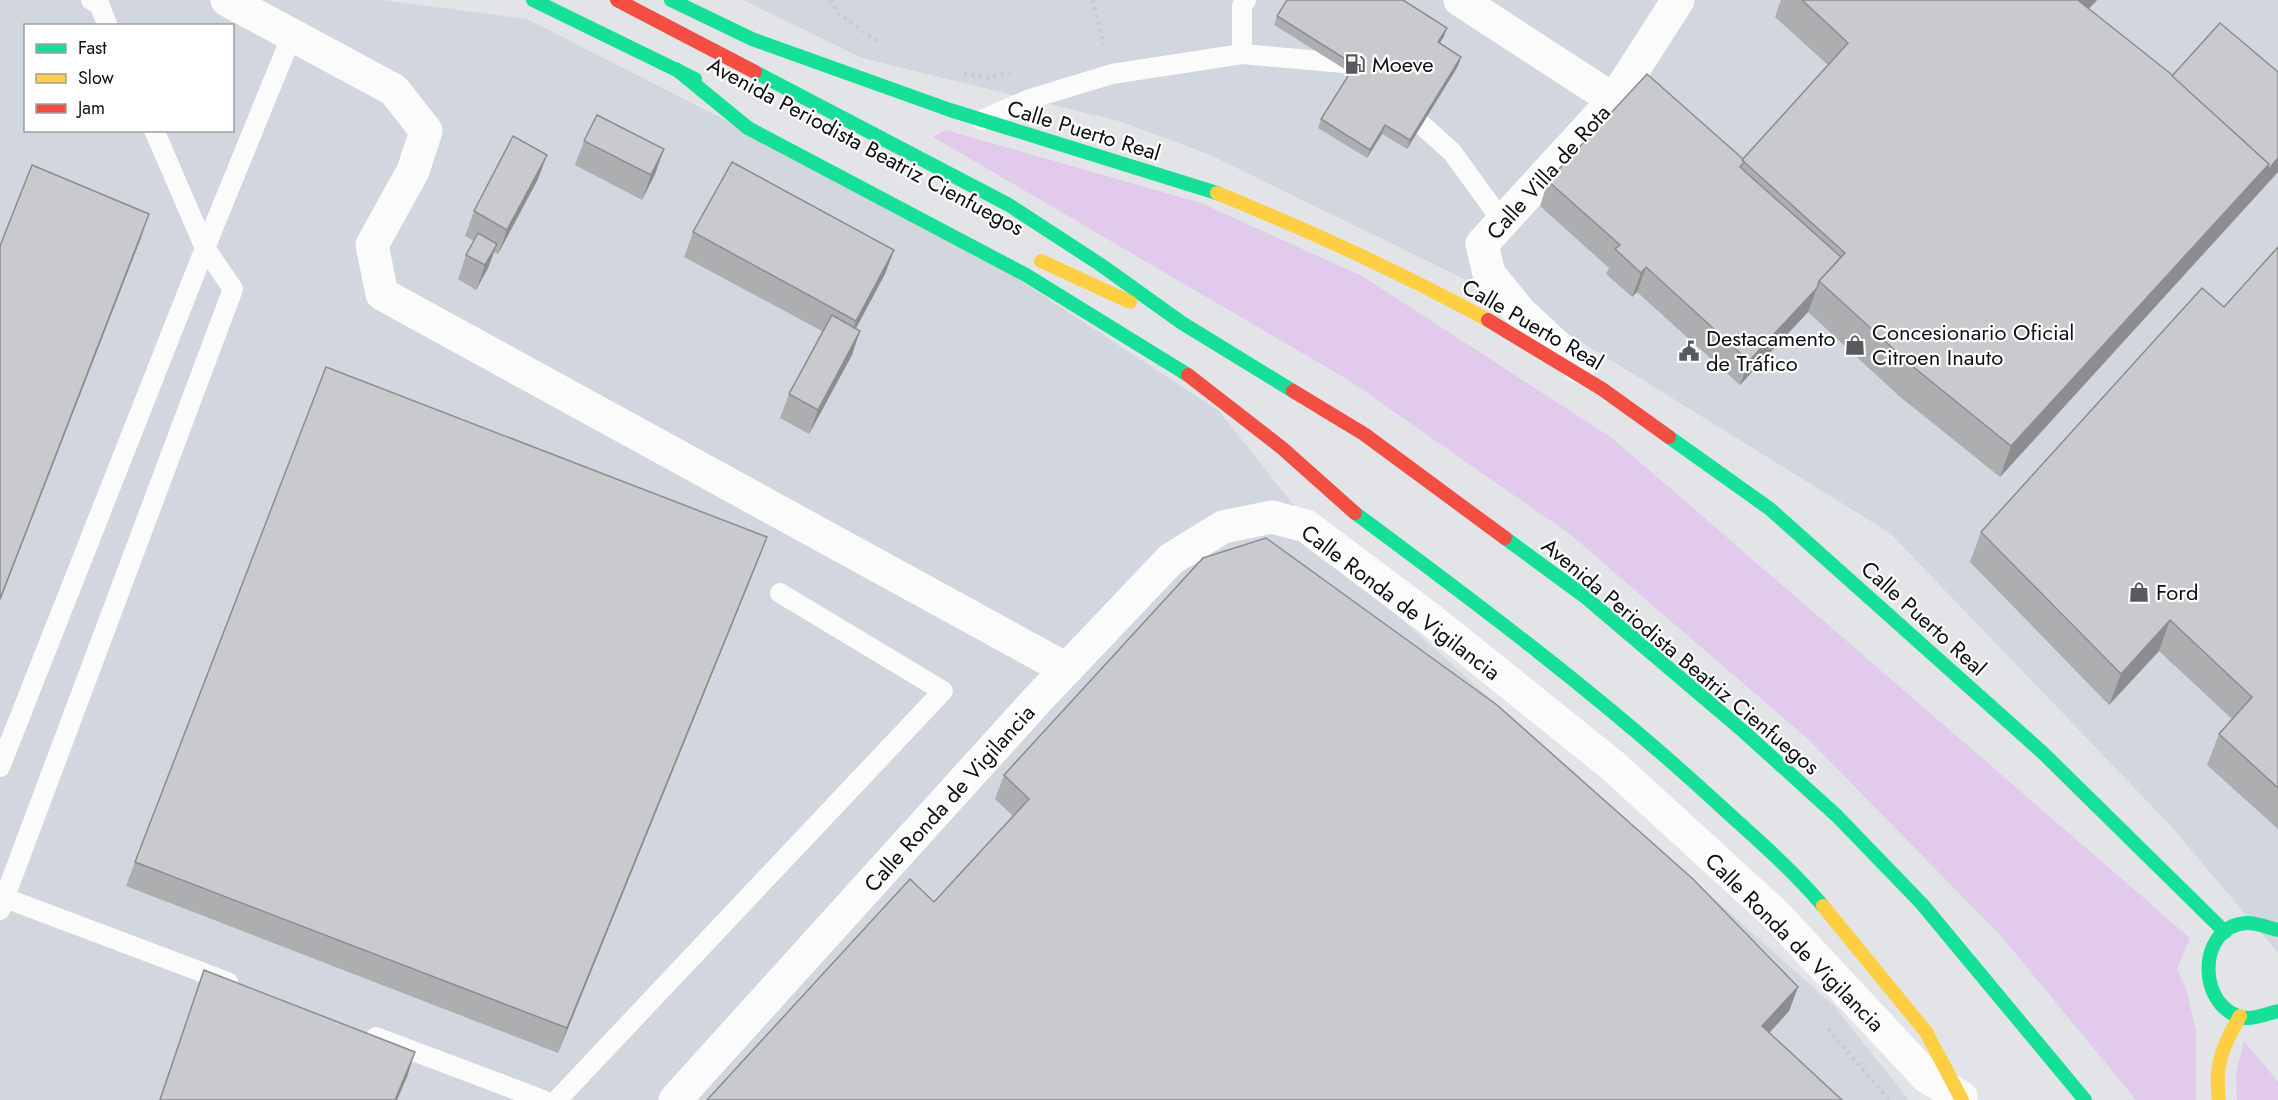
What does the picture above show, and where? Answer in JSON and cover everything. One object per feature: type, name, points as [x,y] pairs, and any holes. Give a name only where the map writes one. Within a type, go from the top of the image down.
[{"type":"main road","name":"Avenida Periodista Beatriz Cienfuegos","points":[[533,0],[739,102]]},
{"type":"main road","name":"Avenida Periodista Beatriz Cienfuegos","points":[[617,0],[1009,205],[1101,265],[1182,323],[1364,434],[1584,596],[1743,731],[1837,816],[1922,904],[2085,1100]]},
{"type":"main road","name":"Calle Puerto Real","points":[[671,0],[752,39],[982,120],[1210,190],[1409,277],[1488,320],[1602,389],[1770,509],[2043,753],[2225,932]]},
{"type":"main road","points":[[676,69],[748,128],[1026,275],[1186,373],[1282,448],[1355,513],[1531,644],[1675,764],[1803,882],[1926,1032],[1961,1098]]},
{"type":"main road","name":"Avenida Periodista Beatriz Cienfuegos","points":[[1032,256],[1074,278],[1182,323]]},
{"type":"main road","points":[[2278,930],[2265,924],[2251,923],[2225,932],[2214,943],[2208,956],[2206,972],[2216,1000],[2227,1010],[2240,1016],[2253,1018],[2278,1011]]},
{"type":"main road","points":[[2219,1100],[2216,1080],[2218,1053],[2240,1016]]},
{"type":"street","points":[[227,0],[394,90],[426,131],[413,171],[372,245],[382,294],[1066,669]]},
{"type":"street","points":[[1460,0],[1614,100]]},
{"type":"street","name":"Calle Villa de Rota","points":[[1602,389],[1520,312],[1489,274],[1482,244],[1614,100],[1678,0]]},
{"type":"street","name":"Calle Ronda de Vigilancia","points":[[675,1100],[1066,669],[1171,559],[1223,527],[1272,517],[1306,526],[1430,619],[1612,765],[1774,913],[1927,1077],[1961,1098]]},
{"type":"lane","points":[[91,0],[99,4],[107,24]]},
{"type":"lane","points":[[1242,54],[1242,6],[1246,0]]},
{"type":"lane","points":[[0,768],[205,248],[292,35]]},
{"type":"lane","points":[[982,120],[1030,99],[1112,74],[1242,54],[1355,64],[1372,80]]},
{"type":"lane","points":[[1390,96],[1452,152],[1502,221]]},
{"type":"lane","points":[[155,132],[205,248],[233,289],[2,901],[251,991]]},
{"type":"lane","points":[[557,1100],[943,691],[780,593]]},
{"type":"lane","points":[[352,1028],[543,1100]]},
{"type":"path","points":[[830,0],[839,14],[888,49]]},
{"type":"path","points":[[1092,0],[1105,47],[1093,50]]},
{"type":"path","points":[[957,72],[989,78],[1024,69]]},
{"type":"path","points":[[1828,1028],[1889,1100]]},
{"type":"shaded area","points":[[0,0],[381,0],[527,19],[951,235],[1219,411],[1343,567],[1834,1006],[1909,1100],[0,1100]]},
{"type":"shaded area","points":[[743,0],[2278,0],[2278,953],[2171,826],[1890,533],[1538,315],[1208,154],[1119,121],[862,58]]},
{"type":"shaded area","points":[[946,130],[1201,203],[1362,276],[1612,438],[2190,938],[2177,969],[2186,988],[2196,1031],[2196,1100],[2136,1100],[2002,937],[1809,740],[1571,535],[1350,381],[933,137]]},
{"type":"shaded area","points":[[2244,1041],[2278,1082],[2278,1100],[2237,1100],[2236,1073]]},
{"type":"building","points":[[1287,0],[1403,0],[1447,28],[1438,42],[1461,57],[1410,140],[1385,125],[1370,150],[1321,119],[1355,65],[1277,16]]},
{"type":"building","points":[[1802,0],[2080,0],[2171,74],[2269,164],[2011,446],[1911,365],[1819,281],[1845,253],[1742,160],[1848,43]]},
{"type":"building","points":[[2220,23],[2278,72],[2278,158],[2267,171],[2269,164],[2172,76]]},
{"type":"building","points":[[1647,74],[1743,159],[1744,162],[1740,167],[1841,257],[1819,281],[1817,288],[1749,361],[1646,267],[1641,273],[1615,249],[1620,245],[1548,181]]},
{"type":"building","points":[[597,115],[664,149],[651,175],[584,141]]},
{"type":"building","points":[[513,136],[547,155],[507,230],[474,211]]},
{"type":"building","points":[[732,162],[894,250],[856,321],[693,232]]},
{"type":"building","points":[[32,165],[149,214],[0,599],[0,246]]},
{"type":"building","points":[[478,233],[497,244],[485,265],[466,255]]},
{"type":"building","name":"Ford","points":[[2278,247],[2278,788],[2219,734],[2252,697],[2170,620],[2121,674],[1981,532],[2202,288],[2224,307]]},
{"type":"building","points":[[832,315],[860,331],[818,410],[789,394]]},
{"type":"building","points":[[326,367],[767,537],[567,1028],[135,862]]},
{"type":"building","points":[[1266,538],[1497,705],[1693,879],[1798,987],[1762,1026],[1842,1100],[707,1100],[910,879],[934,902],[1029,799],[1004,775],[1203,558]]},
{"type":"building","points":[[204,970],[415,1052],[395,1100],[160,1100]]},
{"type":"traffic: fast","points":[[533,0],[695,79]]},
{"type":"traffic: fast","points":[[671,0],[752,39],[950,110],[1217,193]]},
{"type":"traffic: fast","points":[[676,69],[748,128],[1026,275],[1188,375]]},
{"type":"traffic: fast","points":[[755,72],[1009,205],[1101,265],[1182,323],[1293,391]]},
{"type":"traffic: fast","points":[[1669,437],[1770,509],[2043,753],[2225,932]]},
{"type":"traffic: fast","points":[[1355,513],[1494,617],[1629,725],[1771,852],[1823,906]]},
{"type":"traffic: fast","points":[[1505,538],[1584,596],[1743,731],[1837,816],[1922,904],[2085,1100]]},
{"type":"traffic: fast","points":[[2278,930],[2250,923],[2229,928],[2218,939],[2211,953],[2208,969],[2211,986],[2218,1001],[2230,1012],[2250,1018],[2278,1011]]},
{"type":"traffic: slow","points":[[1217,193],[1354,253],[1488,320]]},
{"type":"traffic: slow","points":[[1041,261],[1130,302]]},
{"type":"traffic: slow","points":[[1823,906],[1926,1032],[1962,1100]]},
{"type":"traffic: slow","points":[[2219,1100],[2218,1077],[2221,1056],[2240,1016]]},
{"type":"traffic: jam","points":[[617,0],[755,72]]},
{"type":"traffic: jam","points":[[1488,320],[1602,389],[1669,437]]},
{"type":"traffic: jam","points":[[1188,375],[1282,448],[1355,513]]},
{"type":"traffic: jam","points":[[1293,391],[1364,434],[1505,538]]},
{"type":"place","name":"Moeve","points":[[1355,64]]},
{"type":"place","name":"Concesionario Oficial Citroen Inauto","points":[[1855,345]]},
{"type":"place","name":"Destacamento de Tráfico","points":[[1689,351]]},
{"type":"place","name":"Ford","points":[[2139,592]]}]
